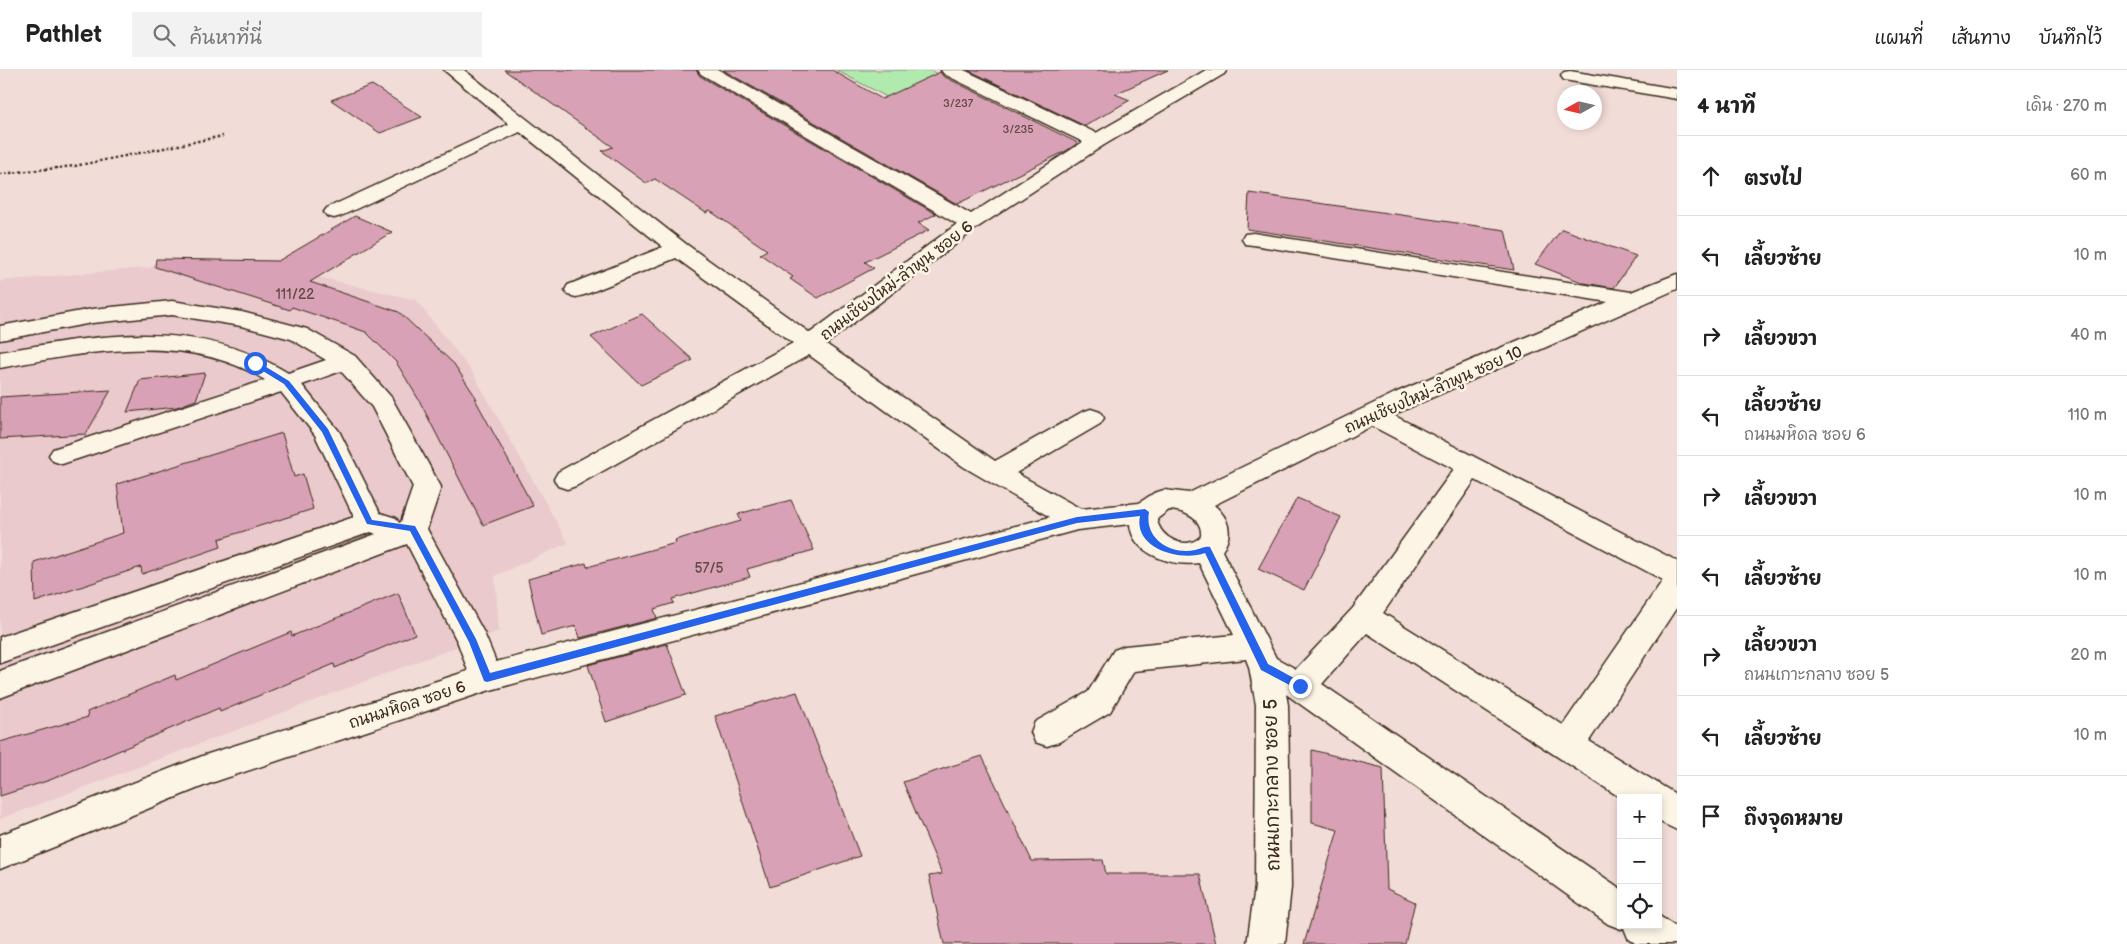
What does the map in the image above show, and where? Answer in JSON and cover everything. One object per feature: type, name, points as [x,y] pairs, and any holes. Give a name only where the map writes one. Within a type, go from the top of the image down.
[{"type":"street","points":[[453,70],[678,249],[973,460],[1077,520]]},
{"type":"street","points":[[707,70],[971,223]]},
{"type":"street","points":[[950,70],[1097,141]]},
{"type":"street","name":"ถนนเชียงใหม่-ลำพูน ซอย 6","points":[[567,479],[810,344],[971,223],[1097,141],[1209,72]]},
{"type":"street","points":[[1570,76],[1677,94]]},
{"type":"street","points":[[334,212],[520,125]]},
{"type":"street","points":[[1253,239],[1636,300]]},
{"type":"street","points":[[576,290],[678,249]]},
{"type":"street","name":"ถนนเชียงใหม่-ลำพูน ซอย 10","points":[[1192,504],[1404,399],[1677,282]]},
{"type":"street","points":[[0,333],[92,316],[172,308],[242,319],[299,334],[346,361],[382,403],[427,487],[412,529],[380,544],[0,684]]},
{"type":"street","points":[[0,360],[57,350],[142,342],[181,342],[218,350],[255,363],[286,382],[326,431],[370,522]]},
{"type":"street","points":[[62,455],[346,361]]},
{"type":"street","points":[[1372,415],[1677,574]]},
{"type":"street","points":[[994,473],[1092,418]]},
{"type":"street","points":[[1300,686],[1364,616],[1471,466]]},
{"type":"street","points":[[1164,500],[1178,500],[1192,504],[1204,511],[1213,521],[1217,531],[1214,541],[1207,549],[1195,554],[1181,554],[1166,550],[1154,542],[1146,532],[1143,522],[1145,512],[1153,505],[1164,500]]},
{"type":"street","name":"ถนนมหิดล ซอย 6","points":[[0,852],[205,770],[487,678],[1077,520],[1145,512]]},
{"type":"street","points":[[0,650],[370,522],[412,529]]},
{"type":"street","points":[[412,529],[473,642],[487,678]]},
{"type":"street","name":"ถนนเกาะกลาง ซอย 5","points":[[1207,549],[1259,656],[1272,705],[1274,887],[1266,944]]},
{"type":"street","points":[[1568,745],[1677,583]]},
{"type":"street","points":[[1364,616],[1645,794]]},
{"type":"street","points":[[1047,732],[1099,702],[1124,659],[1259,656],[1617,908]]},
{"type":"street","points":[[1662,805],[1677,814]]},
{"type":"street","points":[[1646,929],[1667,944]]},
{"type":"path","points":[[0,174],[75,166],[223,136]]},
{"type":"shaded area","points":[[155,267],[293,271],[416,300],[473,373],[568,543],[495,576],[499,631],[0,819],[0,281]]},
{"type":"green space","points":[[836,70],[930,70],[937,74],[887,97]]},
{"type":"building","points":[[504,70],[696,70],[700,76],[936,214],[918,223],[929,230],[865,262],[874,268],[818,298],[790,279],[793,277],[760,254],[767,250],[710,211],[706,213],[655,179],[646,183],[602,151],[613,147]]},
{"type":"building","points":[[723,70],[832,70],[882,99],[940,72],[943,76],[1078,143],[1066,151],[957,204]]},
{"type":"building","points":[[968,70],[1168,70],[1115,94],[1130,100],[1085,126]]},
{"type":"building","points":[[372,85],[422,117],[380,133],[331,100]]},
{"type":"building","points":[[1249,193],[1505,230],[1514,270],[1247,229]]},
{"type":"building","points":[[355,216],[392,232],[310,282],[399,312],[454,364],[477,399],[475,399],[533,506],[483,525],[419,400],[396,362],[366,332],[292,307],[290,310],[155,267],[156,259],[278,261]]},
{"type":"building","points":[[1562,229],[1636,256],[1614,288],[1584,283],[1535,264]]},
{"type":"building","points":[[642,314],[693,360],[641,385],[591,337]]},
{"type":"building","points":[[205,373],[196,400],[177,407],[127,412],[140,380]]},
{"type":"building","points":[[111,390],[86,434],[0,439],[0,397]]},
{"type":"building","points":[[282,433],[294,477],[303,474],[313,509],[219,539],[221,547],[142,574],[141,567],[35,602],[34,562],[123,533],[117,484]]},
{"type":"building","points":[[1297,498],[1341,517],[1304,590],[1258,569]]},
{"type":"building","points":[[791,500],[814,550],[747,569],[750,577],[672,599],[674,603],[654,609],[657,618],[580,638],[576,626],[541,635],[528,579],[586,563],[587,567],[676,543],[675,540],[741,521],[738,514]]},
{"type":"building","points":[[398,593],[415,634],[335,668],[334,664],[220,712],[219,708],[50,780],[0,796],[0,742],[88,717],[87,712],[175,675],[176,680],[291,632],[292,636]]},
{"type":"building","points":[[667,644],[686,695],[606,722],[588,665]]},
{"type":"building","points":[[797,692],[860,856],[770,887],[715,716]]},
{"type":"building","points":[[1312,750],[1383,768],[1387,889],[1415,902],[1405,944],[1304,944],[1338,830],[1312,823]]},
{"type":"building","points":[[982,756],[1032,861],[1103,860],[1106,874],[1200,874],[1216,944],[944,944],[929,876],[942,874],[903,782]]},
{"type":"route","points":[[255,363],[286,382],[326,431],[370,522],[412,529],[424,548],[473,642],[487,678],[1077,520],[1145,512],[1143,522],[1146,532],[1154,542],[1166,550],[1181,554],[1195,554],[1207,549],[1265,667],[1300,686]]}]
